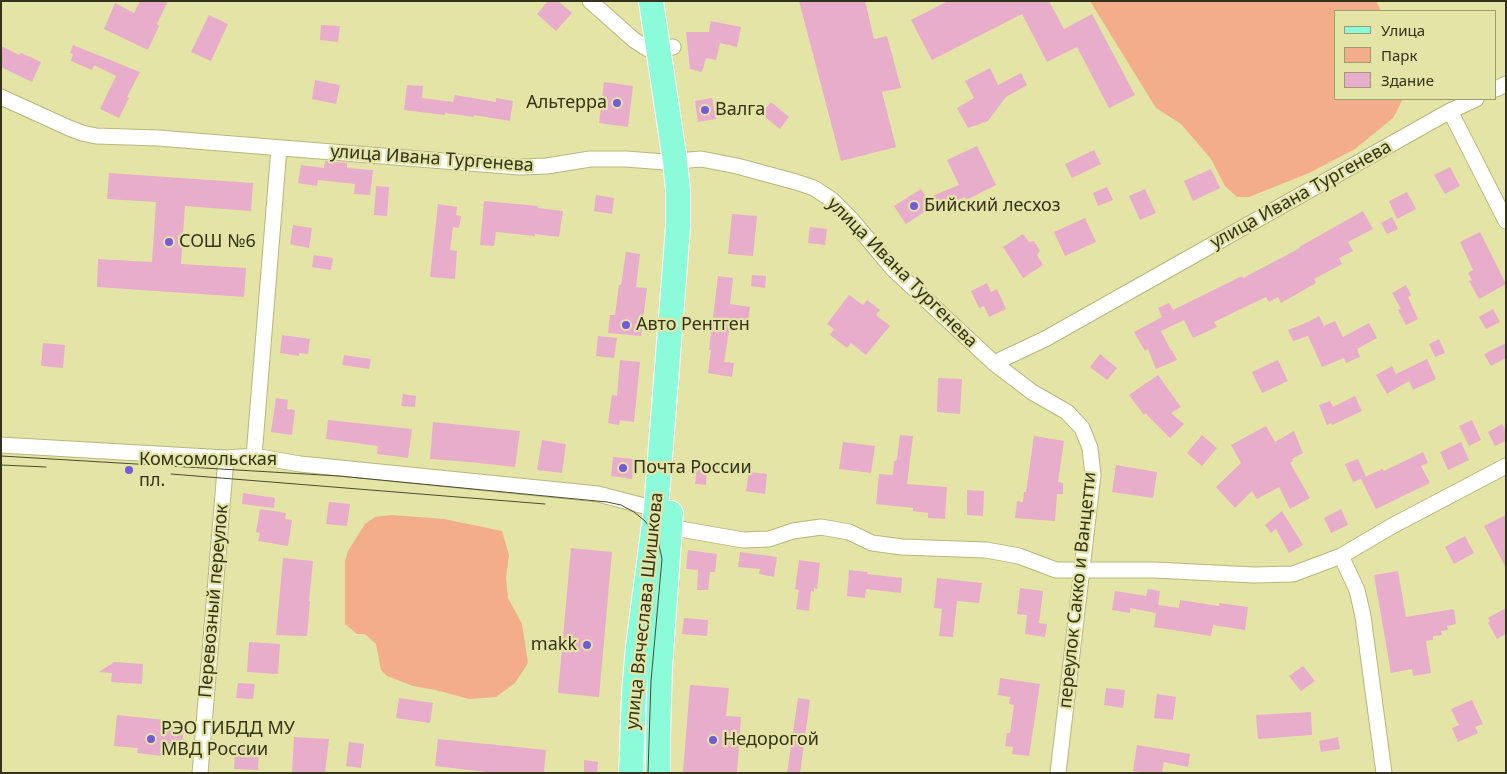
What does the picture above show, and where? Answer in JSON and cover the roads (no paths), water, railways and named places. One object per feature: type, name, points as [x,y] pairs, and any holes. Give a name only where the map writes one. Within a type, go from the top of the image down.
[{"type":"main road","name":"улица Вячеслава Шишкова","points":[[651,1],[666,48]]},
{"type":"main road","name":"улица Вячеслава Шишкова","points":[[631,773],[637,661],[663,518],[693,227],[693,190],[683,160],[666,48],[666,1]]},
{"type":"main road","name":"улица Вячеслава Шишкова","points":[[658,773],[663,518]]},
{"type":"street","points":[[590,1],[634,40],[648,49],[666,48]]},
{"type":"street","name":"улица Ивана Тургенева","points":[[1,97],[82,133],[96,136],[158,138],[519,167],[547,166],[590,159],[712,160],[796,182],[814,188],[851,218],[893,269],[994,364],[1045,339],[1450,111],[1474,100]]},
{"type":"street","points":[[1450,111],[1506,221]]},
{"type":"street","points":[[254,456],[279,148]]},
{"type":"street","name":"переулок Сакко и Ванцетти","points":[[994,364],[1032,392],[1067,412],[1082,428],[1090,448],[1093,475],[1058,773]]},
{"type":"street","points":[[1,449],[2,445],[226,458],[254,456],[300,464],[598,494],[663,518],[744,540],[769,539],[793,530],[821,527],[850,532],[872,543],[902,547],[986,550],[1019,556],[1056,570],[1154,570],[1254,575],[1293,574],[1341,556],[1392,526],[1506,466]]},
{"type":"street","name":"Перевозный переулок","points":[[200,773],[226,458]]},
{"type":"street","points":[[1341,556],[1357,590],[1363,616],[1384,773]]},
{"type":"tram line","points":[[1,456],[339,476],[607,502],[621,505],[645,521],[659,545],[662,559],[651,681],[648,773]]},
{"type":"tram line","points":[[1,465],[46,467]]},
{"type":"tram line","points":[[171,474],[545,504]]},
{"type":"place","name":"Альтерра","points":[[617,103]]},
{"type":"place","name":"Валга","points":[[705,110]]},
{"type":"place","name":"Бийский лесхоз","points":[[914,206]]},
{"type":"place","name":"СОШ №6","points":[[169,242]]},
{"type":"place","name":"Авто Рентген","points":[[626,325]]},
{"type":"place","name":"Почта России","points":[[623,468]]},
{"type":"place","name":"Комсомольская пл.","points":[[129,470]]},
{"type":"place","name":"makk","points":[[587,645]]},
{"type":"place","name":"РЭО ГИБДД МУ МВД России","points":[[151,739]]},
{"type":"place","name":"Недорогой","points":[[713,740]]}]
